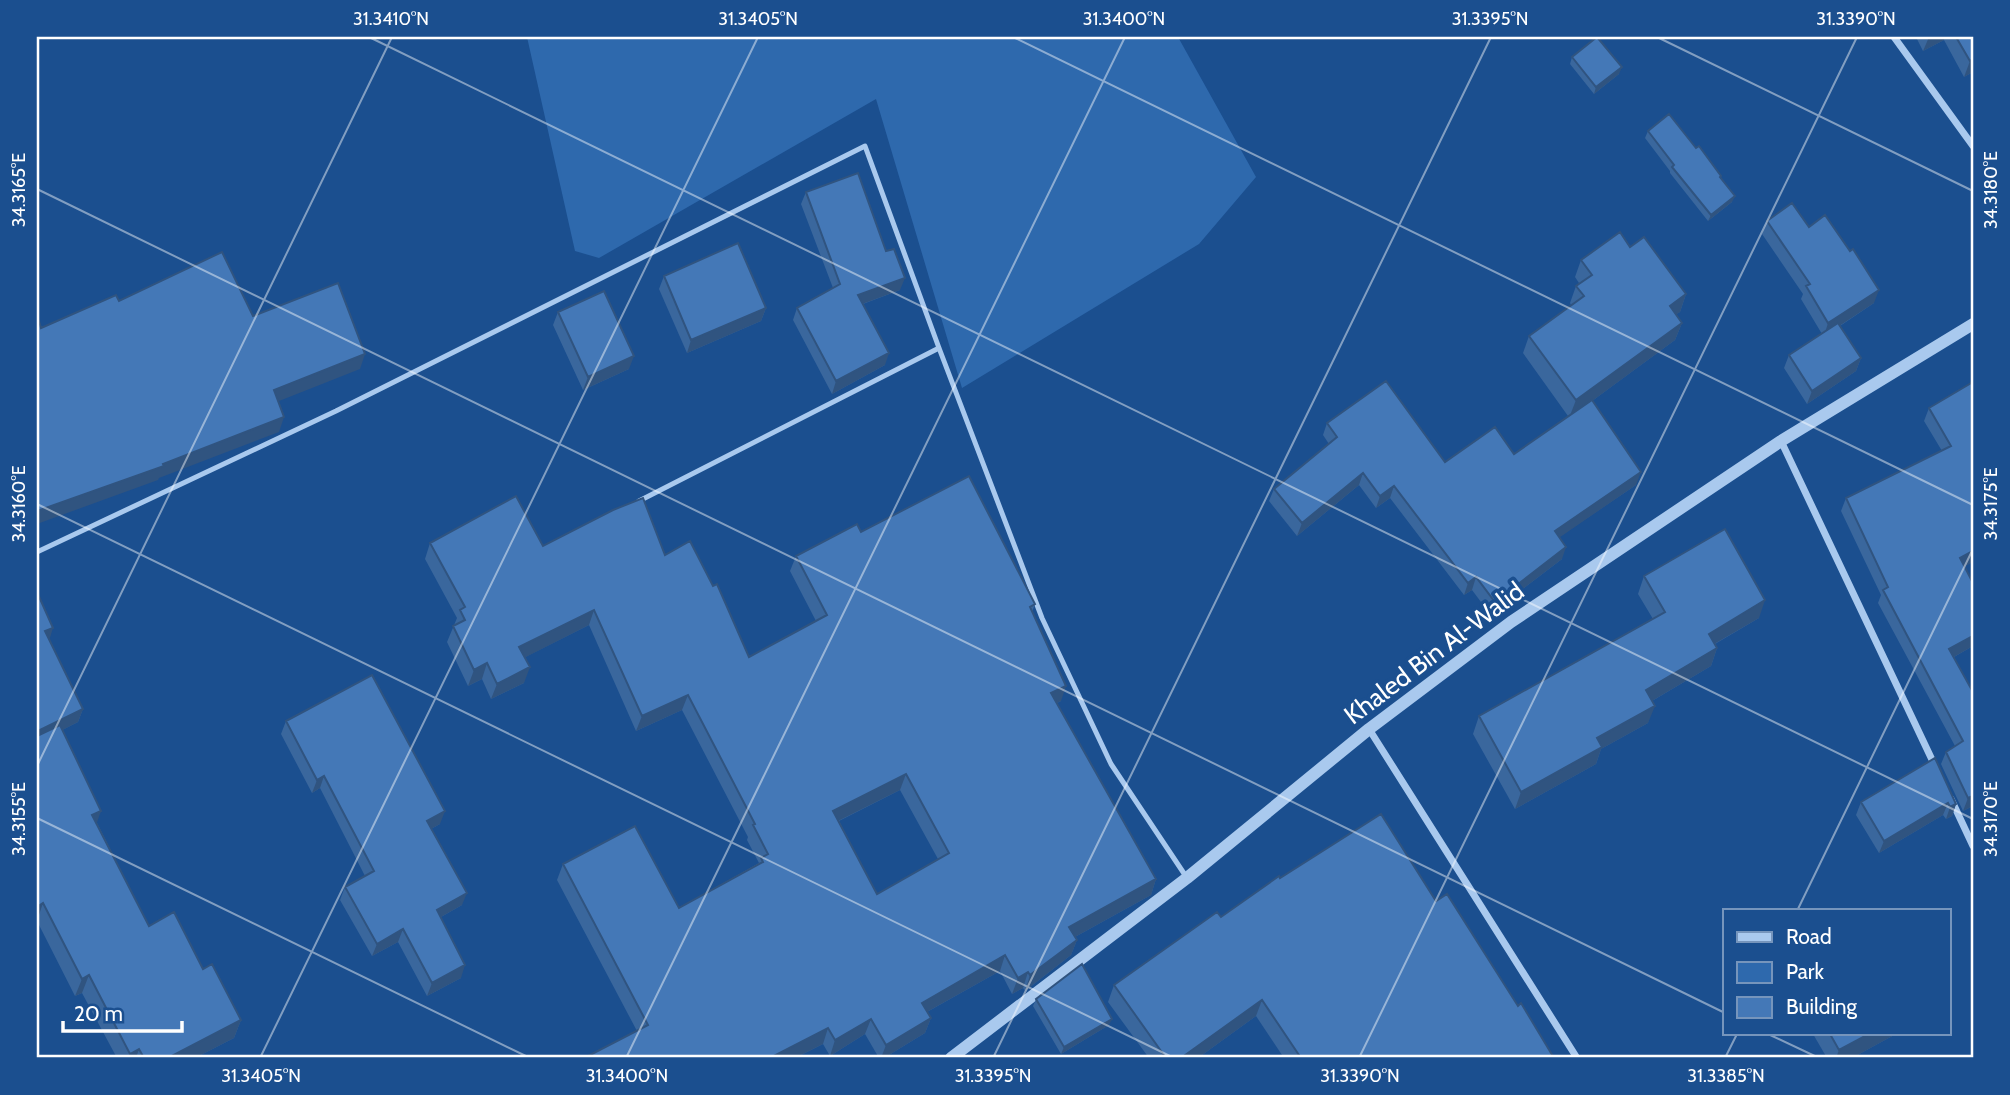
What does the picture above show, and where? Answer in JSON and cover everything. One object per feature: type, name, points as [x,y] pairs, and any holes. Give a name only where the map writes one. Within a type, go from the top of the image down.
[{"type":"street","points":[[1894,37],[1973,146]]},
{"type":"street","name":"Khaled Bin Al-Walid","points":[[951,1058],[1187,878],[1369,729],[1511,622],[1781,441],[1973,324]]},
{"type":"street","points":[[1781,441],[1938,772]]},
{"type":"street","points":[[1369,729],[1577,1058]]},
{"type":"street","points":[[1950,797],[1973,846]]},
{"type":"lane","points":[[37,552],[336,411],[865,146],[1042,618],[1111,764],[1187,878]]},
{"type":"lane","points":[[635,503],[939,348]]},
{"type":"green space","points":[[527,37],[1178,37],[1256,177],[1199,244],[962,388],[876,99],[599,258],[575,251]]},
{"type":"building","points":[[1597,37],[1622,67],[1596,87],[1572,57]]},
{"type":"building","points":[[1956,37],[1973,37],[1973,59],[1970,61]]},
{"type":"building","points":[[1669,114],[1696,148],[1699,146],[1735,196],[1711,215],[1672,167],[1674,165],[1648,131]]},
{"type":"building","points":[[858,173],[886,251],[894,249],[905,278],[858,295],[889,353],[836,381],[797,308],[840,284],[806,192]]},
{"type":"building","points":[[1792,203],[1809,227],[1825,215],[1850,251],[1853,249],[1879,290],[1828,323],[1806,286],[1810,284],[1767,221]]},
{"type":"building","points":[[1620,232],[1630,247],[1644,237],[1686,294],[1670,306],[1682,323],[1576,400],[1529,336],[1584,296],[1576,286],[1592,275],[1581,260]]},
{"type":"building","points":[[738,243],[766,308],[691,340],[664,276]]},
{"type":"building","points":[[222,252],[253,316],[338,283],[365,354],[274,390],[284,417],[163,464],[164,466],[37,511],[37,322],[39,321],[41,328],[116,295],[119,301]]},
{"type":"building","points":[[604,291],[634,356],[588,377],[558,312]]},
{"type":"building","points":[[1838,323],[1861,358],[1812,391],[1789,355]]},
{"type":"building","points":[[1386,381],[1445,462],[1495,427],[1514,454],[1592,400],[1641,472],[1555,531],[1566,547],[1495,602],[1476,577],[1468,583],[1394,486],[1380,496],[1363,473],[1302,523],[1274,489],[1337,437],[1327,423]]},
{"type":"building","points":[[1973,382],[1973,551],[1960,558],[1973,583],[1973,636],[1949,649],[1973,692],[1973,796],[1968,798],[1946,752],[1963,741],[1883,590],[1888,587],[1846,498],[1951,446],[1929,408]]},
{"type":"building","points":[[969,476],[1035,604],[1030,607],[1066,686],[1051,693],[1156,879],[1069,927],[1077,940],[1030,975],[1028,972],[1018,978],[1005,955],[922,1003],[931,1018],[886,1045],[871,1019],[835,1040],[828,1028],[770,1058],[589,1058],[588,1056],[648,1025],[563,864],[635,826],[679,908],[763,862],[761,858],[768,854],[688,695],[642,716],[594,610],[519,647],[530,667],[497,684],[487,663],[474,670],[453,626],[465,620],[460,610],[465,607],[430,543],[516,496],[543,546],[613,510],[643,498],[665,555],[690,541],[713,586],[717,584],[749,657],[827,615],[796,556],[857,524],[861,532]],"holes":[[[906,774],[949,853],[877,894],[833,811]]]},
{"type":"building","points":[[1725,529],[1765,600],[1709,634],[1717,648],[1646,690],[1655,706],[1597,738],[1602,747],[1521,792],[1479,716],[1665,612],[1644,576]]},
{"type":"building","points":[[37,592],[53,628],[45,631],[83,709],[38,731],[37,729]]},
{"type":"building","points":[[372,675],[445,811],[427,821],[467,893],[437,910],[465,965],[432,983],[403,929],[377,944],[345,887],[374,871],[324,776],[317,780],[286,721]]},
{"type":"building","points":[[60,725],[101,811],[92,815],[149,926],[174,912],[203,969],[212,964],[241,1020],[168,1058],[144,1058],[139,1049],[130,1054],[89,975],[82,979],[43,903],[37,907],[37,736]]},
{"type":"building","points":[[1935,758],[1956,804],[1950,807],[1948,803],[1884,841],[1861,802]]},
{"type":"building","points":[[1381,814],[1436,901],[1447,894],[1518,1006],[1521,1003],[1554,1058],[1301,1058],[1262,1000],[1181,1058],[1166,1058],[1114,985],[1217,912],[1221,917],[1279,876],[1280,878]]},
{"type":"building","points":[[1082,964],[1112,1019],[1064,1047],[1036,999]]},
{"type":"building","points":[[1831,1036],[1865,1036],[1839,1050]]}]
